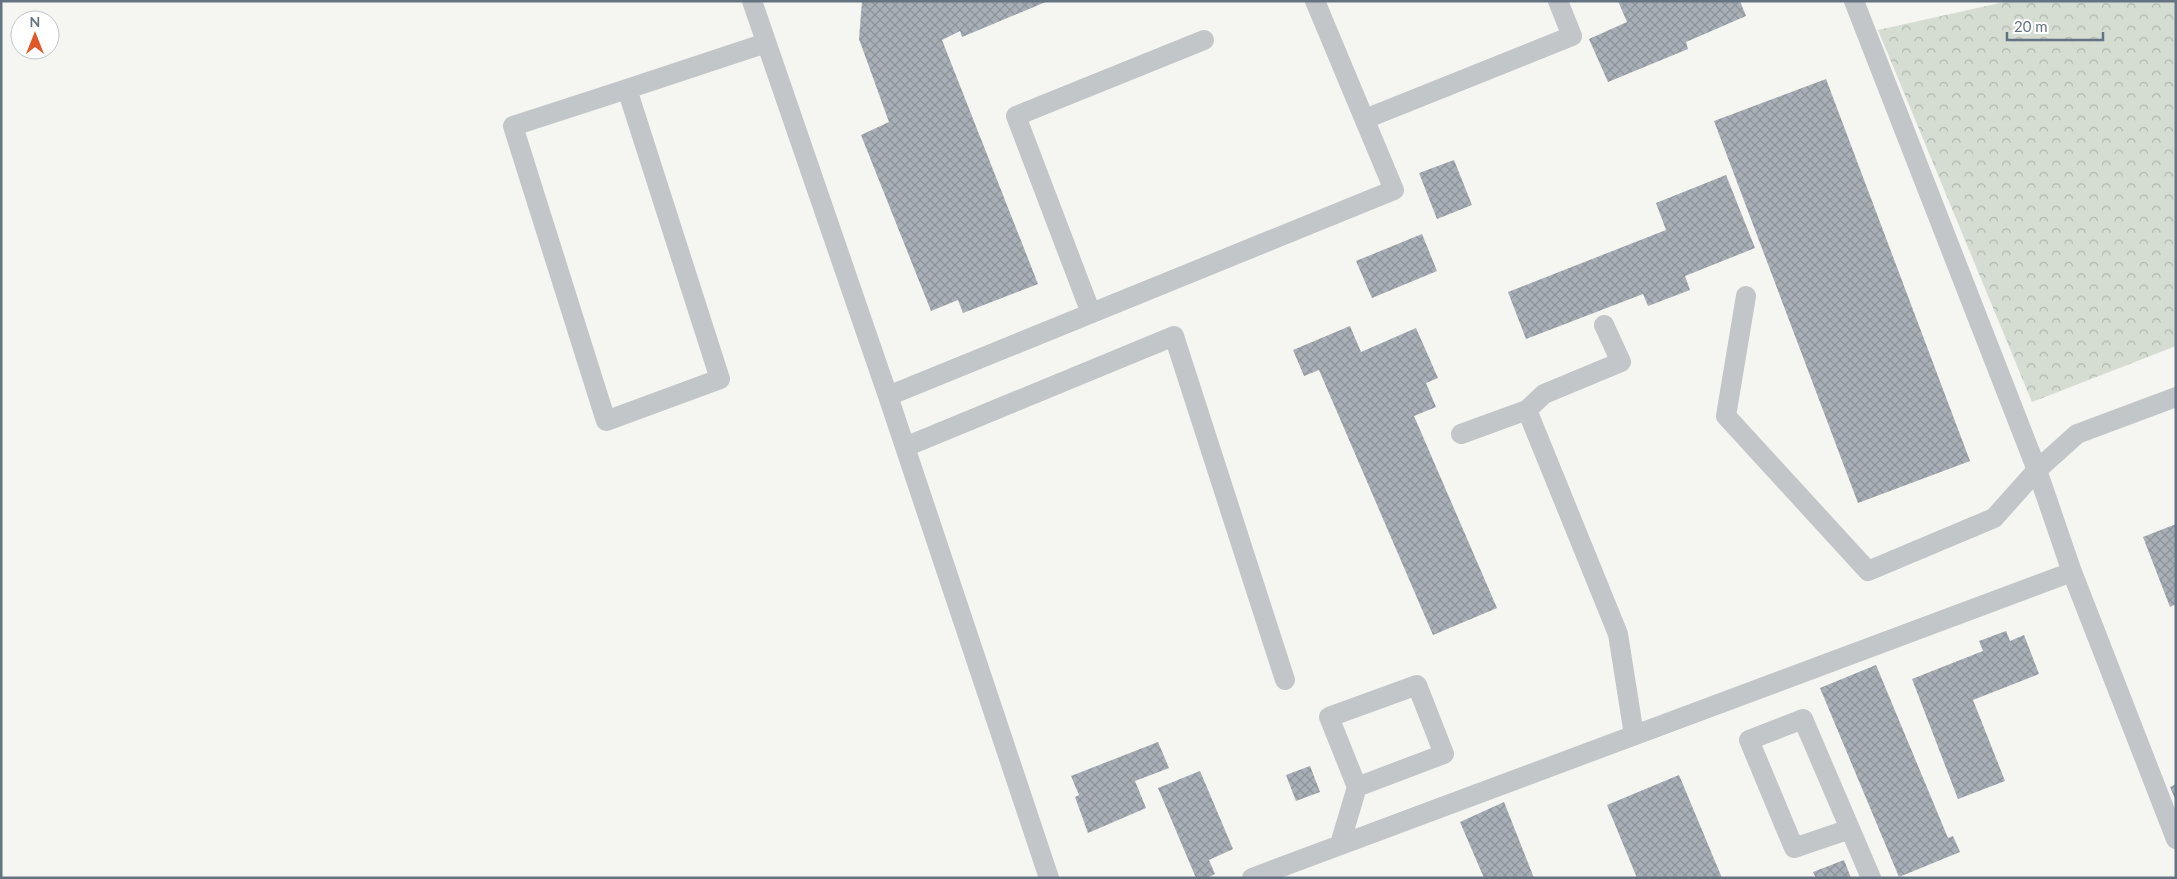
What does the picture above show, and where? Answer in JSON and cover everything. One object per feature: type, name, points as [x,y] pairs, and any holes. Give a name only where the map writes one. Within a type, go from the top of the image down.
[{"type":"lane","points":[[752,1],[888,396],[1049,878]]},
{"type":"lane","points":[[888,396],[1394,190],[1315,1]]},
{"type":"lane","points":[[1365,120],[1572,36],[1558,1]]},
{"type":"lane","points":[[1854,1],[2036,470],[2072,572],[2176,839]]},
{"type":"lane","points":[[1091,313],[1016,116],[1204,40]]},
{"type":"lane","points":[[627,89],[720,380],[606,421],[513,126],[766,43]]},
{"type":"lane","points":[[1746,296],[1726,416],[1868,571],[1994,518],[2036,470],[2077,434],[2176,397]]},
{"type":"lane","points":[[1461,434],[1527,410],[1544,394],[1621,362],[1604,325]]},
{"type":"lane","points":[[905,447],[1174,336],[1285,680]]},
{"type":"lane","points":[[1527,410],[1618,634],[1634,734]]},
{"type":"lane","points":[[1252,878],[2072,572]]},
{"type":"lane","points":[[1340,844],[1357,787],[1330,717],[1417,685],[1444,754],[1357,787]]},
{"type":"lane","points":[[1850,828],[1794,848],[1749,740],[1803,720],[1850,828],[1871,878]]},
{"type":"green space","points":[[2009,1],[2176,1],[2176,346],[2032,402],[1878,30]]},
{"type":"building","points":[[862,1],[1048,1],[962,37],[960,31],[942,40],[1038,284],[963,313],[958,300],[931,311],[861,135],[889,122],[859,39]]},
{"type":"building","points":[[1618,1],[1740,1],[1746,16],[1686,42],[1688,49],[1608,82],[1589,39],[1627,22]]},
{"type":"building","points":[[1826,79],[1970,461],[1858,503],[1714,121]]},
{"type":"building","points":[[1454,160],[1472,205],[1437,219],[1419,173]]},
{"type":"building","points":[[1726,175],[1755,248],[1685,276],[1690,290],[1648,306],[1643,294],[1526,339],[1508,292],[1666,230],[1656,203]]},
{"type":"building","points":[[1422,234],[1437,271],[1372,298],[1356,261]]},
{"type":"building","points":[[1350,326],[1361,352],[1416,328],[1438,378],[1426,383],[1436,407],[1414,416],[1497,608],[1433,635],[1319,370],[1304,376],[1293,350]]},
{"type":"building","points":[[2176,524],[2176,604],[2170,607],[2143,537]]},
{"type":"building","points":[[2006,631],[2010,641],[2024,635],[2039,674],[1973,700],[2005,781],[1958,799],[1912,679],[1983,651],[1979,641]]},
{"type":"building","points":[[1876,665],[1948,838],[1953,836],[1960,852],[1899,877],[1820,688]]},
{"type":"building","points":[[1158,742],[1169,768],[1135,781],[1146,808],[1088,833],[1075,797],[1079,795],[1071,776]]},
{"type":"building","points":[[1310,766],[1320,792],[1296,801],[1286,775]]},
{"type":"building","points":[[1200,771],[1233,849],[1209,860],[1215,874],[1207,878],[1196,878],[1158,788]]},
{"type":"building","points":[[1679,775],[1722,878],[1637,878],[1607,805]]},
{"type":"building","points":[[2176,784],[2176,801],[2170,787]]},
{"type":"building","points":[[1504,802],[1534,878],[1484,878],[1460,822]]},
{"type":"building","points":[[1844,860],[1851,878],[1816,878],[1813,872]]}]
